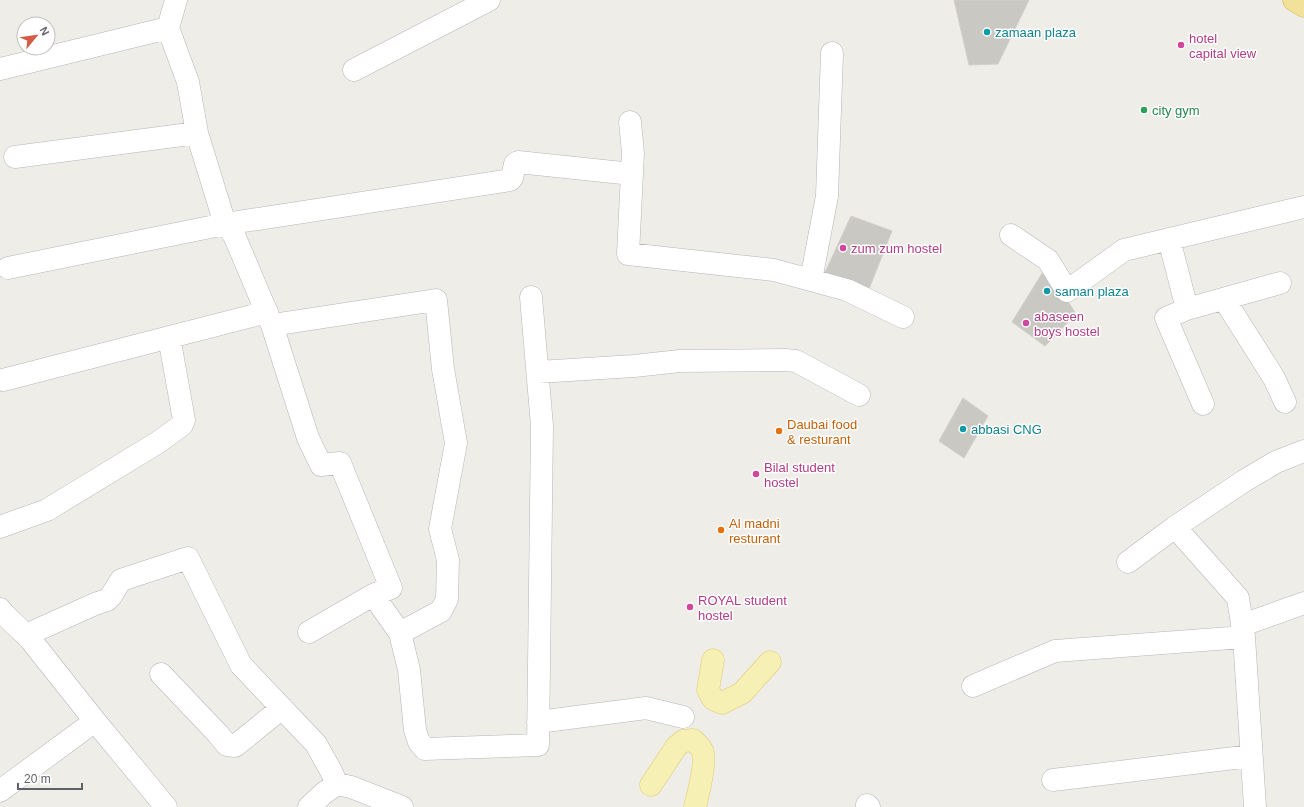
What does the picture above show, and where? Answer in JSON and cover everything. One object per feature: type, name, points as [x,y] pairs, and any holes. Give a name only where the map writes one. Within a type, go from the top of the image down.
[{"type":"highway","points":[[1294,0],[1304,6]]},
{"type":"main road","points":[[713,660],[708,690],[713,699],[722,704],[742,693],[770,662]]},
{"type":"main road","points":[[651,785],[676,747],[683,741],[693,740],[698,744],[703,753],[702,769],[695,807]]},
{"type":"street","points":[[176,0],[168,28],[188,82],[197,133],[224,224],[234,235],[270,319],[308,438],[321,466],[340,463],[391,588],[373,595],[309,632]]},
{"type":"street","points":[[354,70],[489,0]]},
{"type":"street","points":[[0,69],[168,28]]},
{"type":"street","points":[[811,280],[827,196],[832,53]]},
{"type":"street","points":[[630,122],[633,154],[628,254],[774,270],[847,290],[903,317]]},
{"type":"street","points":[[15,157],[197,133]]},
{"type":"street","points":[[8,268],[224,224],[510,180],[512,178],[515,164],[518,162],[632,174]]},
{"type":"street","points":[[1011,235],[1048,260],[1067,291],[1124,250],[1304,207]]},
{"type":"street","points":[[1169,239],[1187,309]]},
{"type":"street","points":[[1203,404],[1166,318],[1187,309],[1280,283]]},
{"type":"street","points":[[373,595],[400,633],[409,670],[415,730],[419,742],[425,748],[538,745],[542,426],[532,297]]},
{"type":"street","points":[[1224,299],[1274,378],[1285,402]]},
{"type":"street","points":[[3,380],[169,337],[270,319],[436,300],[443,369],[456,443],[440,529],[448,560],[447,599],[441,611],[400,633]]},
{"type":"street","points":[[0,527],[47,510],[157,443],[182,425],[184,420],[169,337]]},
{"type":"street","points":[[538,372],[634,366],[680,361],[785,360],[796,361],[859,395]]},
{"type":"street","points":[[1128,562],[1175,527],[1244,481],[1276,462],[1304,451]]},
{"type":"street","points":[[1175,527],[1238,598],[1244,631],[1255,807]]},
{"type":"street","points":[[26,635],[107,600],[112,596],[120,580],[188,558],[241,665],[316,744],[331,771],[336,784]]},
{"type":"street","points":[[973,686],[1055,651],[1244,631],[1304,604]]},
{"type":"street","points":[[0,609],[26,635],[166,807]]},
{"type":"street","points":[[161,674],[227,745],[235,746],[282,708]]},
{"type":"street","points":[[538,722],[646,708],[683,717]]},
{"type":"street","points":[[0,791],[95,721]]},
{"type":"street","points":[[1053,780],[1251,756]]},
{"type":"street","points":[[309,807],[336,784],[351,787],[402,807]]},
{"type":"building","name":"zamaan plaza","points":[[954,0],[1029,0],[998,64],[969,65]]},
{"type":"building","points":[[851,216],[892,231],[869,289],[823,277]]},
{"type":"building","name":"saman plaza","points":[[1046,267],[1076,314],[1045,346],[1012,322]]},
{"type":"building","name":"abbasi CNG","points":[[963,398],[988,416],[964,458],[939,441]]},
{"type":"place","name":"zamaan plaza","points":[[987,32]]},
{"type":"place","name":"hotel capital view","points":[[1181,45]]},
{"type":"place","name":"city gym","points":[[1144,110]]},
{"type":"place","name":"zum zum hostel","points":[[843,248]]},
{"type":"place","name":"saman plaza","points":[[1047,291]]},
{"type":"place","name":"abaseen boys hostel","points":[[1026,323]]},
{"type":"place","name":"abbasi CNG","points":[[963,429]]},
{"type":"place","name":"Daubai food & resturant","points":[[779,431]]},
{"type":"place","name":"Bilal student hostel","points":[[756,474]]},
{"type":"place","name":"Al madni resturant","points":[[721,530]]},
{"type":"place","name":"ROYAL student hostel","points":[[690,607]]}]
